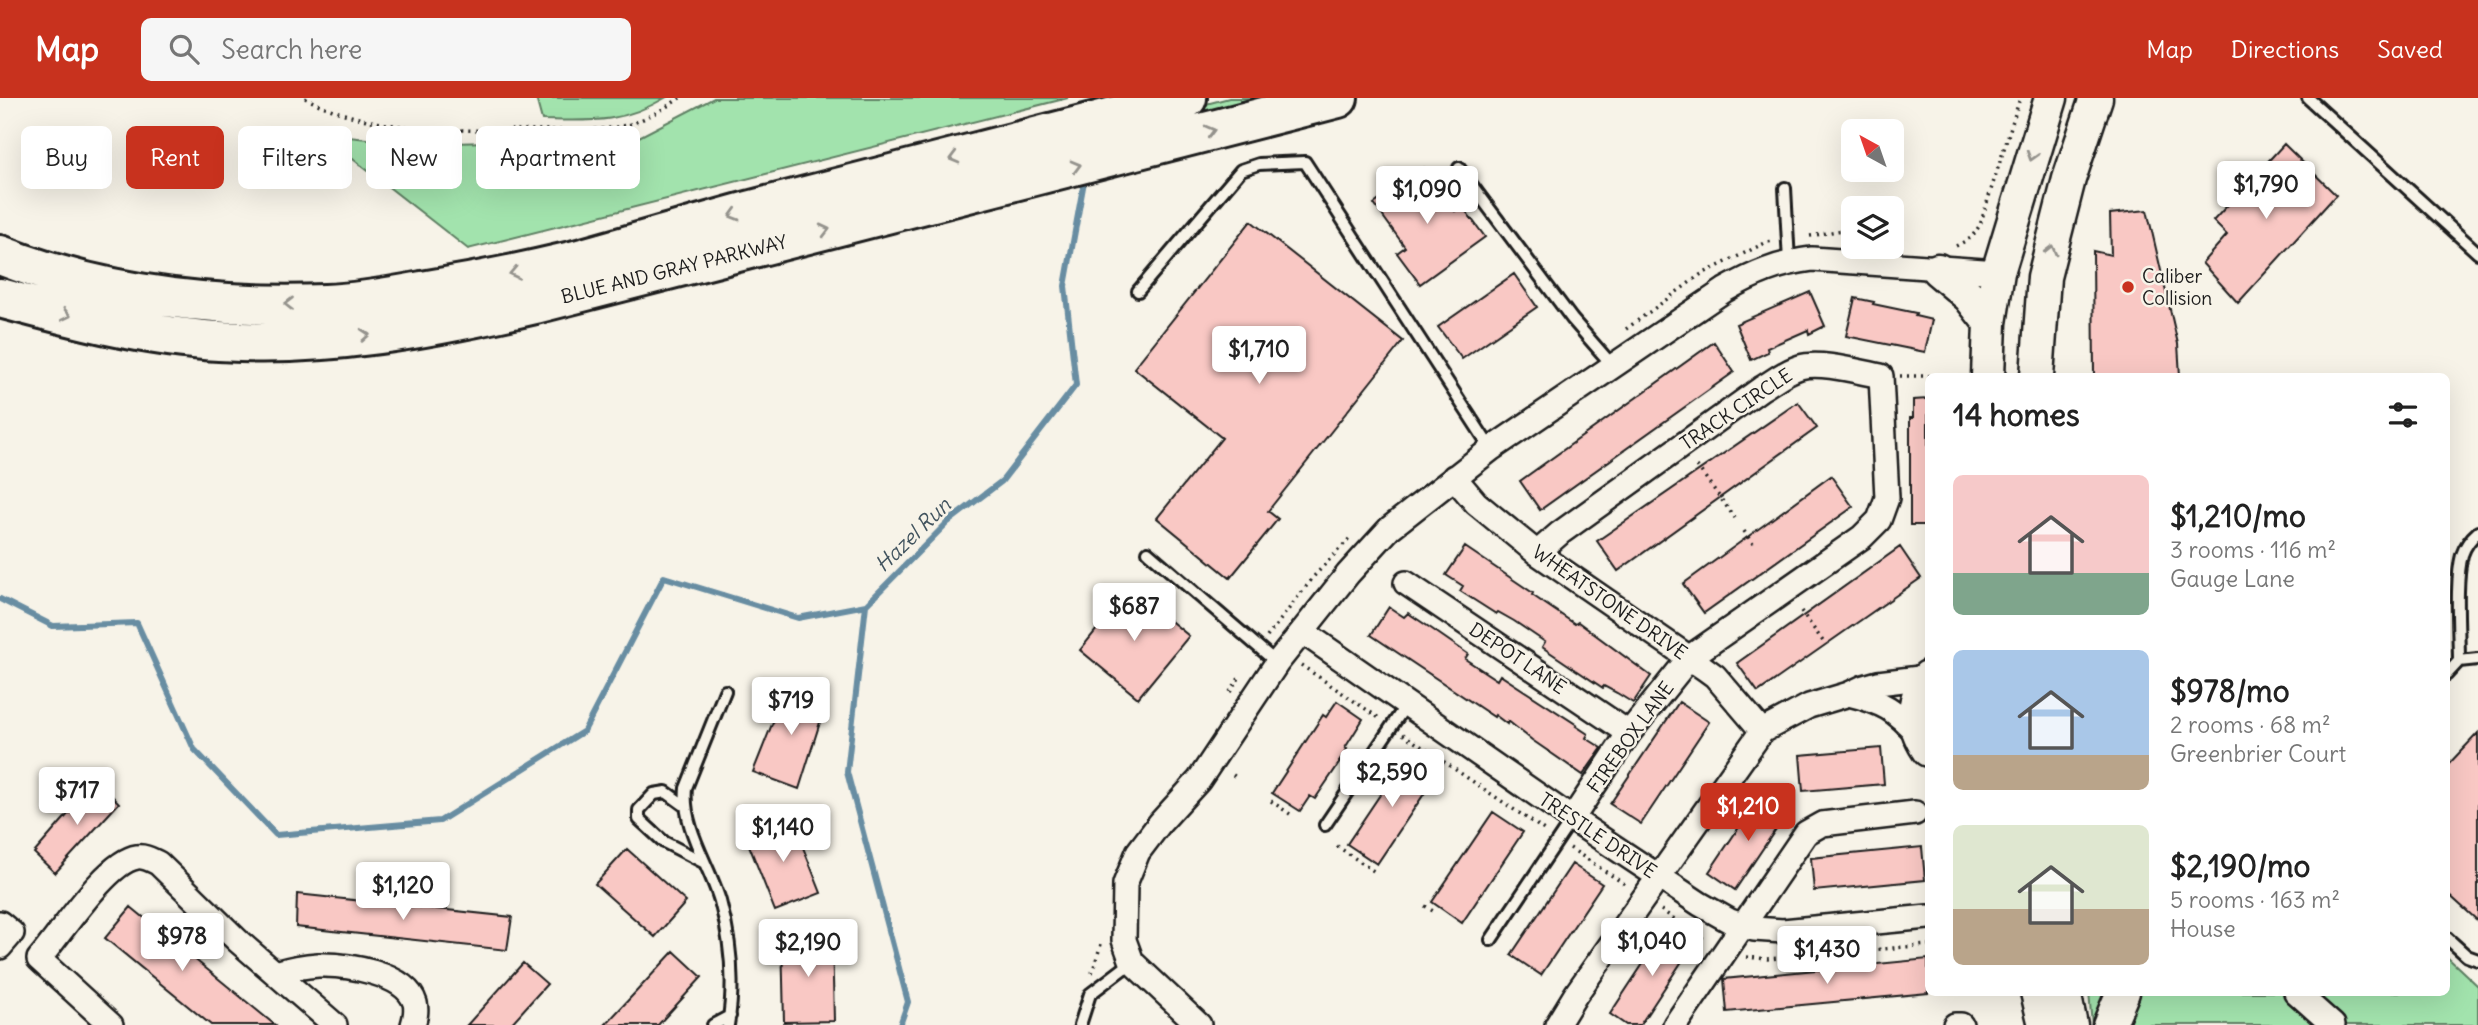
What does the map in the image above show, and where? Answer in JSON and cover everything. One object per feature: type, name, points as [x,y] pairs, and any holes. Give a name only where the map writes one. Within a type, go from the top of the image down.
[{"type":"highway","name":"BLUE AND GRAY PARKWAY","points":[[0,255],[57,274],[121,289],[184,299],[250,304],[327,304],[467,284],[570,261],[745,212],[1187,98]]},
{"type":"highway","name":"BLUE AND GRAY PARKWAY","points":[[0,298],[59,314],[144,331],[219,341],[294,341],[379,334],[451,324],[1338,98]]},
{"type":"main road","points":[[1989,373],[1990,323],[1998,272],[2051,98]]},
{"type":"main road","points":[[2037,373],[2044,277],[2063,204],[2096,98]]},
{"type":"main road","points":[[1948,258],[1969,296],[1990,323]]},
{"type":"main road","points":[[1998,272],[2026,285],[2037,303],[2040,317]]},
{"type":"main road","points":[[1924,744],[1913,714],[1919,690],[1925,681]]},
{"type":"main road","points":[[2038,996],[2045,1025]]},
{"type":"main road","points":[[2065,996],[2071,1025]]},
{"type":"main road","points":[[2109,1025],[2121,996]]},
{"type":"street","points":[[1199,1025],[1132,962],[1124,940],[1125,884],[1138,852],[1160,822],[1199,780],[1285,662],[1303,632],[1348,574],[1390,528],[1491,449],[1725,290],[1750,276],[1789,262],[1812,259],[1948,258],[1998,272]]},
{"type":"street","name":"TRACK CIRCLE","points":[[1537,553],[1560,533],[1750,397],[1796,368],[1818,365],[1881,376],[1887,498],[1879,520],[1862,537],[1690,657]]},
{"type":"street","name":"WHEATSTONE DRIVE","points":[[1454,477],[1475,503],[1537,553],[1715,676],[1762,731]]},
{"type":"street","name":"DEPOT LANE","points":[[1406,583],[1629,733]]},
{"type":"street","name":"TRESTLE DRIVE","points":[[1303,632],[1572,819],[1700,904],[1743,925],[1761,930],[1783,931],[1925,917]]},
{"type":"street","name":"FIREBOX LANE","points":[[1572,819],[1629,733],[1690,657]]},
{"type":"street","points":[[1557,1025],[1576,994],[1762,731],[1810,706],[1878,683],[1925,677]]},
{"type":"street","points":[[1849,694],[1887,706],[1902,716],[1924,744]]},
{"type":"street","points":[[1677,1024],[1802,838],[1811,829],[1822,824],[1915,813]]},
{"type":"street","points":[[111,1025],[39,959],[98,884],[126,860],[138,857],[158,863],[238,941],[335,1025]]},
{"type":"street","points":[[0,923],[12,933],[0,947]]},
{"type":"street","points":[[275,973],[319,965],[341,966],[390,978],[404,988],[414,1001],[416,1012],[413,1025]]},
{"type":"street","points":[[2300,996],[2333,1025]]},
{"type":"street","points":[[1955,1025],[1961,1024]]},
{"type":"lane","points":[[2308,98],[2478,253]]},
{"type":"lane","points":[[1138,291],[1241,170],[1259,164],[1306,162],[1491,449]]},
{"type":"lane","points":[[1459,168],[1573,319],[1613,366]]},
{"type":"lane","points":[[1785,188],[1789,262]]},
{"type":"lane","points":[[2459,662],[2462,553],[2470,539],[2478,532]]},
{"type":"lane","points":[[1148,552],[1285,662]]},
{"type":"lane","points":[[2450,671],[2459,662],[2478,659]]},
{"type":"lane","points":[[713,1025],[729,1020],[731,968],[728,937],[719,900],[684,806],[686,788],[725,691]]},
{"type":"lane","points":[[1325,825],[1406,705]]},
{"type":"lane","points":[[684,806],[666,792],[654,794],[639,810],[639,819],[664,842],[705,863]]},
{"type":"lane","points":[[1491,940],[1572,819]]},
{"type":"lane","points":[[2450,941],[2467,956],[2478,960]]},
{"type":"lane","points":[[1080,1025],[1090,994],[1132,962]]},
{"type":"path","points":[[305,98],[331,111],[363,120],[423,130],[581,130],[631,124],[680,98]]},
{"type":"path","points":[[1948,258],[1971,238],[1980,225],[2020,98]]},
{"type":"path","points":[[1807,236],[1829,234],[1841,229]]},
{"type":"path","points":[[1617,337],[1700,275],[1767,242]]},
{"type":"path","points":[[1697,466],[1735,518]]},
{"type":"path","points":[[1744,531],[1753,544]]},
{"type":"path","points":[[1801,611],[1825,644]]},
{"type":"path","points":[[1285,662],[1381,719]]},
{"type":"path","points":[[1401,733],[1549,833]]},
{"type":"path","points":[[1271,801],[1290,814]]},
{"type":"path","points":[[1337,846],[1375,872]]},
{"type":"path","points":[[1568,846],[1623,883],[1629,882]]},
{"type":"path","points":[[1658,903],[1661,909],[1716,946]]},
{"type":"path","points":[[1426,906],[1433,911]]},
{"type":"path","points":[[1743,957],[1767,959],[1925,945]]},
{"type":"green space","points":[[536,98],[665,98],[620,117],[576,121],[542,120]]},
{"type":"green space","points":[[714,98],[1068,98],[468,249],[391,189],[462,189],[462,143],[476,142],[476,189],[640,189],[640,136]]},
{"type":"green space","points":[[1229,98],[1287,98],[1146,135],[1149,119]]},
{"type":"green space","points":[[352,137],[366,139],[366,169],[352,158]]},
{"type":"green space","points":[[2450,960],[2478,986],[2478,1025],[2092,1025],[2089,996],[2450,996]]},
{"type":"building","points":[[2284,144],[2336,195],[2238,303],[2202,263],[2227,235],[2213,221]]},
{"type":"building","points":[[1424,168],[1455,211],[1462,206],[1485,237],[1420,284],[1397,253],[1405,247],[1374,204]]},
{"type":"building","points":[[2147,210],[2178,344],[2180,373],[2094,373],[2093,251],[2111,255],[2110,214]]},
{"type":"building","points":[[1251,221],[1403,341],[1268,511],[1278,519],[1230,578],[1157,518],[1222,438],[1134,368]]},
{"type":"building","points":[[1514,274],[1537,307],[1462,359],[1438,327]]},
{"type":"building","points":[[1810,292],[1825,326],[1809,334],[1808,330],[1767,348],[1768,352],[1751,360],[1736,324]]},
{"type":"building","points":[[1855,298],[1916,313],[1915,316],[1932,320],[1925,352],[1846,336]]},
{"type":"building","points":[[1714,342],[1734,372],[1540,510],[1520,481]]},
{"type":"building","points":[[1925,399],[1925,525],[1910,525],[1910,418],[1913,418],[1913,400]]},
{"type":"building","points":[[1798,402],[1817,428],[1618,571],[1597,541]]},
{"type":"building","points":[[1831,476],[1853,507],[1704,613],[1683,584]]},
{"type":"building","points":[[1465,547],[1575,624],[1578,622],[1651,676],[1633,703],[1604,686],[1603,688],[1542,647],[1545,642],[1514,621],[1498,612],[1496,614],[1460,591],[1463,586],[1446,575]]},
{"type":"building","points":[[1900,547],[1921,578],[1758,692],[1737,663]]},
{"type":"building","points":[[1130,588],[1189,636],[1138,698],[1080,650]]},
{"type":"building","points":[[1389,607],[1404,617],[1408,613],[1468,654],[1465,659],[1497,680],[1500,675],[1588,734],[1586,738],[1602,748],[1583,775],[1508,721],[1507,724],[1495,715],[1494,717],[1371,635]]},
{"type":"building","points":[[788,684],[827,700],[799,789],[753,772]]},
{"type":"building","points":[[1337,701],[1363,719],[1345,748],[1347,749],[1340,762],[1315,799],[1310,796],[1300,811],[1272,793],[1323,715],[1326,717]]},
{"type":"building","points":[[1679,702],[1709,722],[1641,824],[1610,804]]},
{"type":"building","points":[[2478,733],[2478,921],[2450,896],[2450,763]]},
{"type":"building","points":[[1881,748],[1884,784],[1803,791],[1800,755]]},
{"type":"building","points":[[1408,753],[1438,773],[1377,864],[1347,844]]},
{"type":"building","points":[[97,781],[119,803],[55,873],[34,853]]},
{"type":"building","points":[[1760,796],[1786,814],[1735,890],[1709,872]]},
{"type":"building","points":[[1493,812],[1523,832],[1462,923],[1432,902]]},
{"type":"building","points":[[791,817],[821,893],[775,911],[745,835]]},
{"type":"building","points":[[1922,847],[1925,880],[1814,891],[1811,858]]},
{"type":"building","points":[[627,849],[686,902],[655,937],[595,884]]},
{"type":"building","points":[[1572,864],[1602,884],[1541,975],[1511,955]]},
{"type":"building","points":[[297,894],[512,917],[507,950],[296,927]]},
{"type":"building","points":[[131,907],[275,1025],[211,1025],[105,938]]},
{"type":"building","points":[[1668,926],[1694,943],[1640,1025],[1626,1025],[1610,1014]]},
{"type":"building","points":[[832,936],[834,1021],[784,1022],[782,938]]},
{"type":"building","points":[[674,951],[702,977],[658,1025],[605,1025]]},
{"type":"building","points":[[1925,959],[1925,993],[1727,1012],[1724,979]]},
{"type":"building","points":[[523,963],[547,984],[510,1025],[467,1025]]},
{"type":"waterway","name":"Hazel Run","points":[[900,1025],[908,1002],[847,772],[866,605],[948,522],[1002,481],[1076,385],[1065,286],[1085,176]]},
{"type":"waterway","points":[[0,599],[53,626],[137,623],[194,749],[276,835],[440,821],[584,731],[664,577],[798,618],[866,605]]},
{"type":"place","name":"Caliber Collision","points":[[2128,287]]}]
